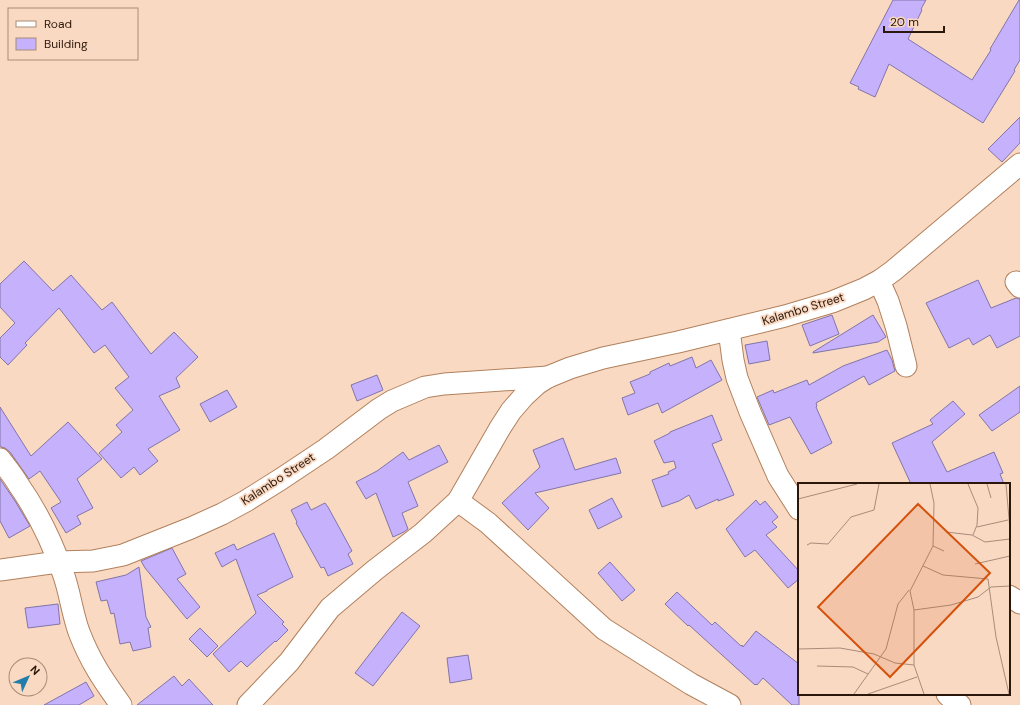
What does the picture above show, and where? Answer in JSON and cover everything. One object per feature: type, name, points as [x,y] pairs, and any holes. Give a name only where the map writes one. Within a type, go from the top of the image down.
[{"type":"street","name":"Kalambo Street","points":[[248,705],[289,662],[330,608],[375,570],[423,533],[458,501],[511,411],[537,384],[548,377],[570,368],[603,358],[785,316],[832,302],[864,289],[893,271],[1020,164]]},
{"type":"street","points":[[879,281],[892,312],[906,366]]},
{"type":"street","points":[[729,330],[733,360],[750,412],[778,476],[798,507]]},
{"type":"street","name":"Kalambo Street","points":[[0,570],[58,562],[93,561],[123,555],[191,528],[246,501],[288,475],[326,449],[378,409],[392,401],[425,387],[444,384],[548,377]]},
{"type":"street","points":[[0,460],[18,483],[50,541],[68,589],[79,630],[90,659],[121,705]]},
{"type":"street","points":[[458,501],[488,523],[604,629],[691,684],[730,705]]},
{"type":"street","points":[[1010,597],[1020,603]]},
{"type":"street","points":[[948,695],[960,705]]},
{"type":"building","points":[[893,0],[926,0],[908,39],[972,80],[1020,0],[1020,60],[1014,70],[1015,71],[983,123],[889,64],[875,97],[858,89],[859,87],[850,83]]},
{"type":"building","points":[[1020,117],[1020,143],[1002,162],[988,149]]},
{"type":"building","points":[[24,261],[53,291],[71,275],[102,310],[112,302],[151,354],[174,332],[198,357],[176,378],[180,387],[159,396],[180,430],[148,449],[158,461],[140,475],[134,467],[121,478],[99,453],[122,432],[116,425],[133,410],[115,388],[129,377],[105,345],[94,353],[59,308],[25,343],[27,345],[8,365],[0,357],[0,338],[15,323],[0,307],[0,284]]},
{"type":"building","points":[[978,280],[991,308],[1016,298],[1020,299],[1020,336],[997,348],[990,335],[973,345],[969,338],[949,348],[926,303]]},
{"type":"building","points":[[832,315],[839,334],[810,346],[802,325]]},
{"type":"building","points":[[873,315],[886,337],[878,342],[813,353],[813,352]]},
{"type":"building","points":[[767,341],[770,360],[749,364],[745,345]]},
{"type":"building","points":[[887,350],[895,371],[869,385],[864,376],[816,403],[816,407],[832,443],[811,454],[790,417],[769,425],[757,397],[773,390],[774,393],[807,380],[809,385],[843,366]]},
{"type":"building","points":[[692,357],[696,368],[711,360],[722,380],[662,413],[658,403],[628,415],[622,398],[635,393],[630,382],[650,374],[650,372],[669,363],[670,366]]},
{"type":"building","points":[[377,375],[383,390],[357,401],[351,385]]},
{"type":"building","points":[[1020,386],[1020,412],[992,431],[979,415]]},
{"type":"building","points":[[227,390],[237,407],[210,422],[200,404]]},
{"type":"building","points":[[953,401],[965,414],[932,442],[947,472],[994,452],[1003,473],[1000,474],[1004,483],[911,483],[892,443],[933,424],[930,420]]},
{"type":"building","points":[[0,407],[31,456],[68,422],[102,459],[77,479],[93,508],[77,516],[81,524],[66,533],[51,508],[61,502],[40,471],[29,479],[10,452],[1,447]]},
{"type":"building","points":[[712,415],[722,440],[712,444],[734,495],[718,501],[718,499],[696,509],[689,495],[679,501],[662,507],[652,480],[669,474],[668,472],[676,468],[674,461],[664,463],[654,441],[670,432]]},
{"type":"building","points":[[563,438],[575,470],[616,458],[621,473],[535,493],[549,508],[528,530],[502,503],[540,467],[533,450]]},
{"type":"building","points":[[439,445],[448,462],[408,482],[418,506],[402,513],[408,529],[393,537],[376,493],[366,499],[356,482],[377,471],[403,452],[409,460]]},
{"type":"building","points":[[0,479],[30,526],[9,538],[0,521]]},
{"type":"building","points":[[612,498],[622,517],[598,529],[589,510]]},
{"type":"building","points":[[756,500],[760,505],[765,501],[778,517],[772,522],[777,527],[766,535],[798,570],[798,580],[788,588],[755,550],[745,557],[726,529]]},
{"type":"building","points":[[307,502],[311,510],[325,503],[328,507],[352,551],[348,554],[353,564],[328,576],[324,567],[321,568],[296,523],[297,522],[291,510]]},
{"type":"building","points":[[274,533],[293,577],[257,595],[284,622],[282,624],[288,630],[247,667],[241,661],[229,672],[213,654],[256,613],[236,559],[222,567],[215,553],[234,544],[237,550]]},
{"type":"building","points":[[172,548],[186,574],[177,579],[200,607],[187,619],[145,568],[141,561]]},
{"type":"building","points":[[610,562],[635,590],[622,601],[598,573]]},
{"type":"building","points":[[139,567],[146,617],[151,627],[148,628],[151,647],[133,651],[130,642],[120,644],[114,613],[111,614],[107,600],[101,601],[96,582],[126,575]]},
{"type":"building","points":[[677,592],[712,625],[715,622],[743,647],[756,631],[798,663],[799,705],[792,705],[763,678],[757,685],[755,685],[665,604]]},
{"type":"building","points":[[58,604],[60,624],[28,628],[25,608]]},
{"type":"building","points":[[402,612],[420,626],[373,686],[355,673]]},
{"type":"building","points":[[200,628],[218,646],[207,657],[189,639]]},
{"type":"building","points":[[468,655],[472,679],[450,683],[447,658]]},
{"type":"building","points":[[174,676],[182,686],[189,679],[213,705],[137,705]]},
{"type":"building","points":[[86,682],[94,696],[79,705],[44,705]]}]
